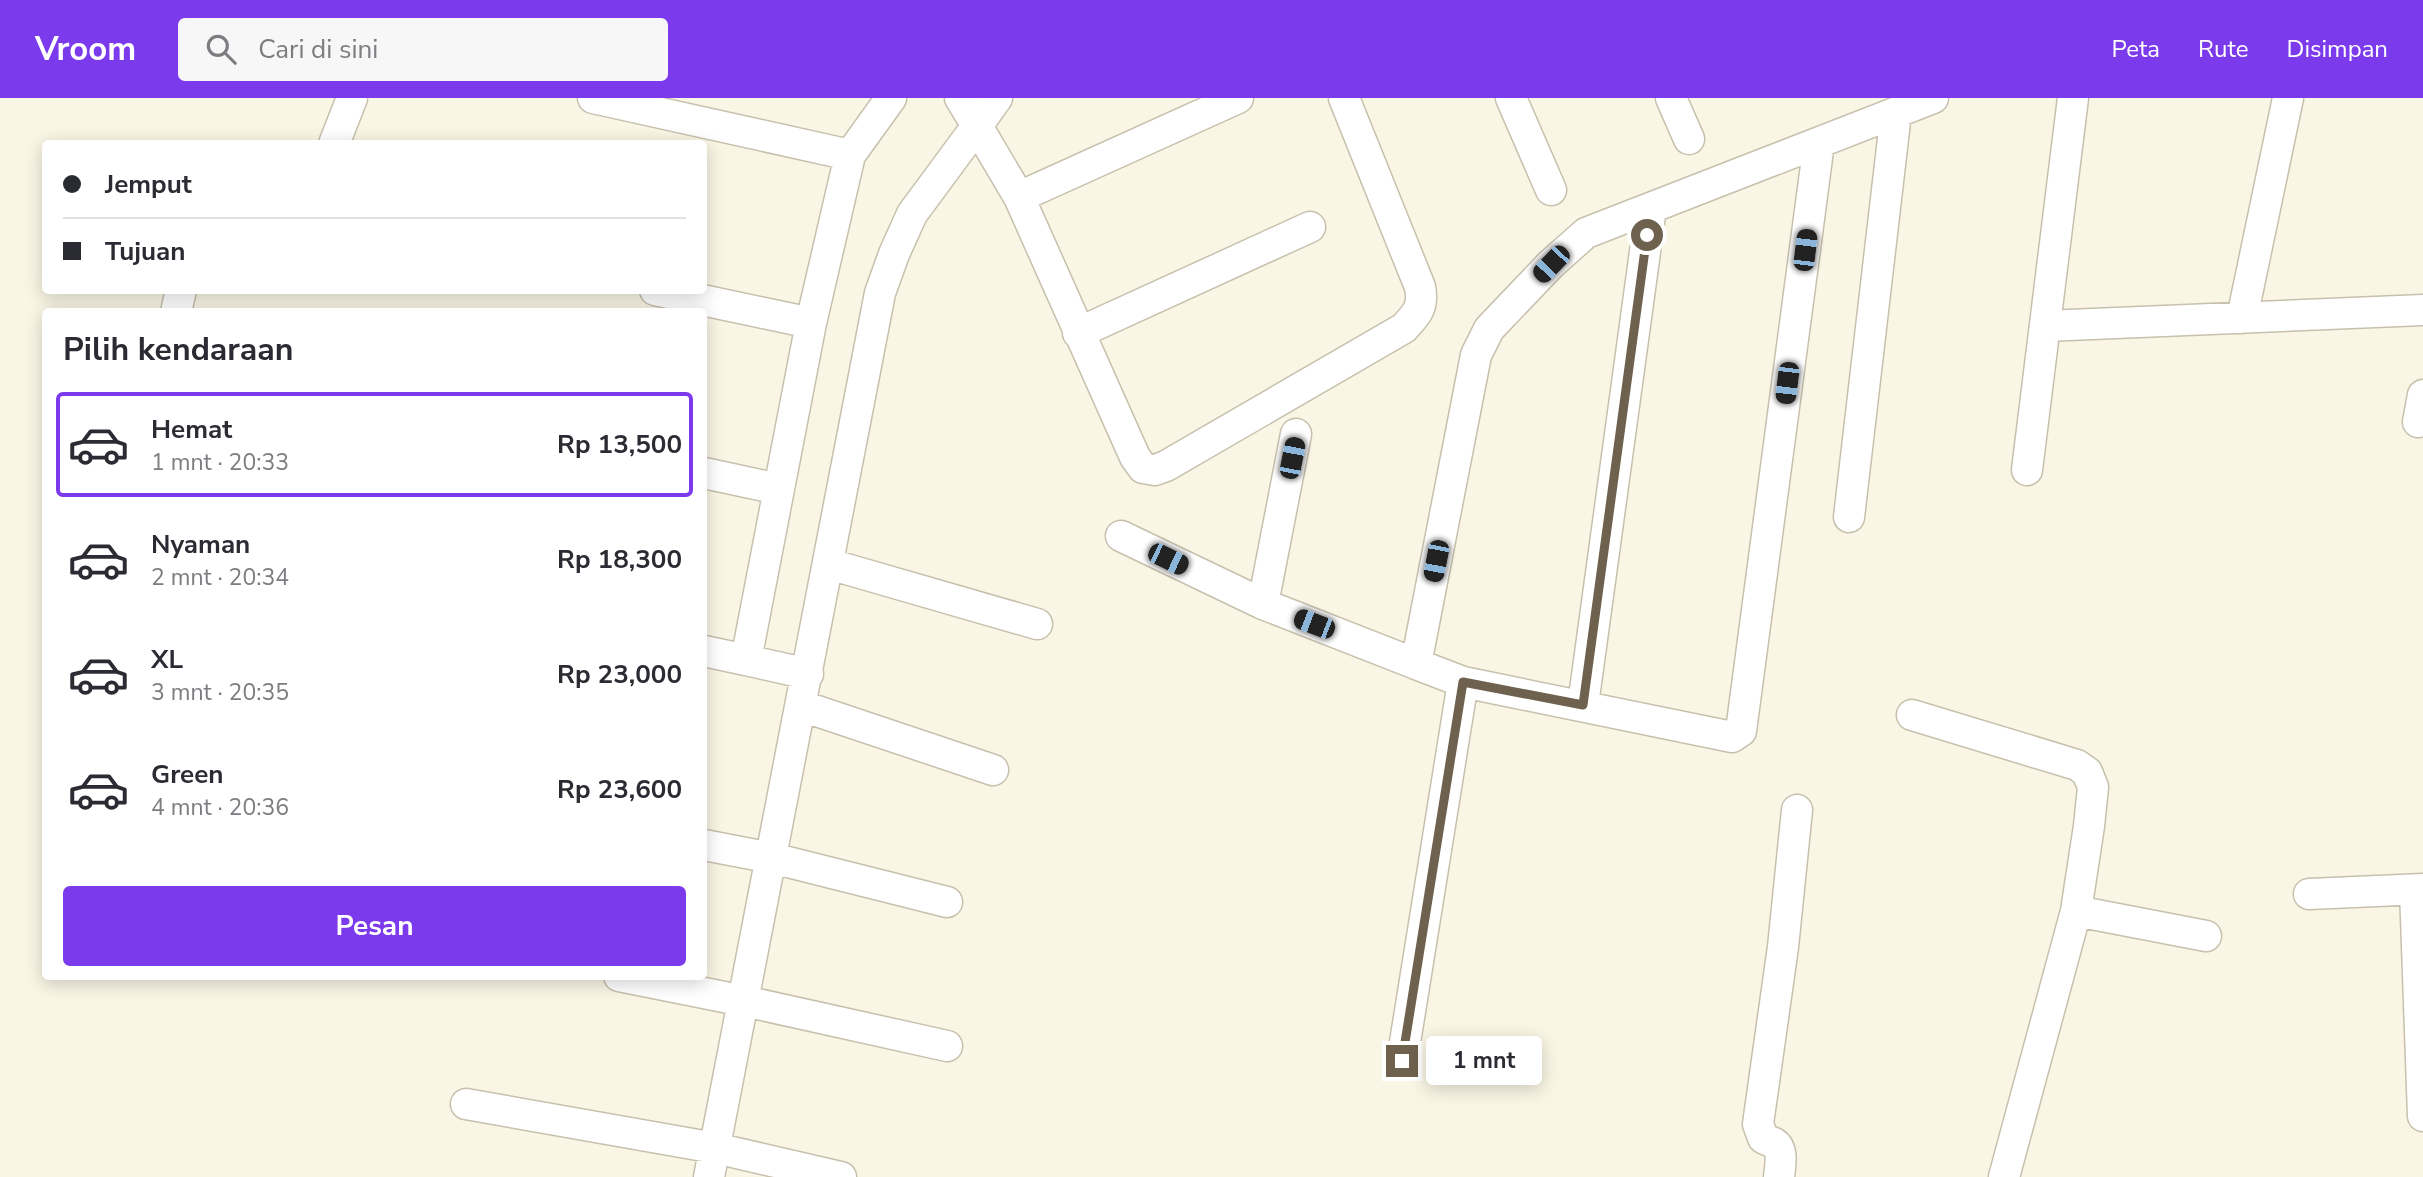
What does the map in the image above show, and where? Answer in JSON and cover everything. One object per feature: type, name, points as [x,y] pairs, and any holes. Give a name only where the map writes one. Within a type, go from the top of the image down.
[{"type":"street","points":[[336,140],[352,98]]},
{"type":"street","points":[[593,98],[636,103],[850,155]]},
{"type":"street","points":[[754,662],[779,489],[811,323],[850,155],[891,98]]},
{"type":"street","points":[[960,98],[1019,197],[1135,457],[1143,468],[1155,470],[1405,328],[1419,312],[1423,301],[1420,287],[1344,98]]},
{"type":"street","points":[[712,1163],[880,293],[912,214],[997,98]]},
{"type":"street","points":[[1019,197],[1238,98]]},
{"type":"street","points":[[1511,98],[1551,190]]},
{"type":"street","points":[[1671,98],[1689,139]]},
{"type":"street","points":[[1416,664],[1476,355],[1489,328],[1551,264],[1587,233],[1933,98]]},
{"type":"street","points":[[2027,470],[2073,98]]},
{"type":"street","points":[[2242,318],[2288,98]]},
{"type":"street","points":[[1849,517],[1896,113]]},
{"type":"street","points":[[1121,536],[1263,604],[1463,682],[1732,737],[1741,731],[1819,143]]},
{"type":"street","points":[[1583,705],[1651,208]]},
{"type":"street","points":[[1078,332],[1310,227]]},
{"type":"street","points":[[674,294],[811,323]]},
{"type":"street","points":[[2045,326],[2423,310]]},
{"type":"street","points":[[1263,604],[1296,434]]},
{"type":"street","points":[[707,473],[779,489]]},
{"type":"street","points":[[829,564],[1037,624]]},
{"type":"street","points":[[707,652],[806,673]]},
{"type":"street","points":[[1402,1061],[1463,682]]},
{"type":"street","points":[[802,706],[993,770]]},
{"type":"street","points":[[1912,715],[2077,765],[2087,772],[2093,787],[2076,911],[2004,1177]]},
{"type":"street","points":[[1779,1177],[1778,1148],[1775,1143],[1763,1138],[1758,1124],[1783,947],[1797,810]]},
{"type":"street","points":[[707,846],[772,858],[947,902]]},
{"type":"street","points":[[2309,894],[2419,890],[2423,1116]]},
{"type":"street","points":[[2076,911],[2206,936]]},
{"type":"street","points":[[639,980],[947,1046]]},
{"type":"street","points":[[466,1104],[712,1163],[841,1177]]},
{"type":"route","points":[[1402,1061],[1463,682],[1583,705],[1647,235]]}]
